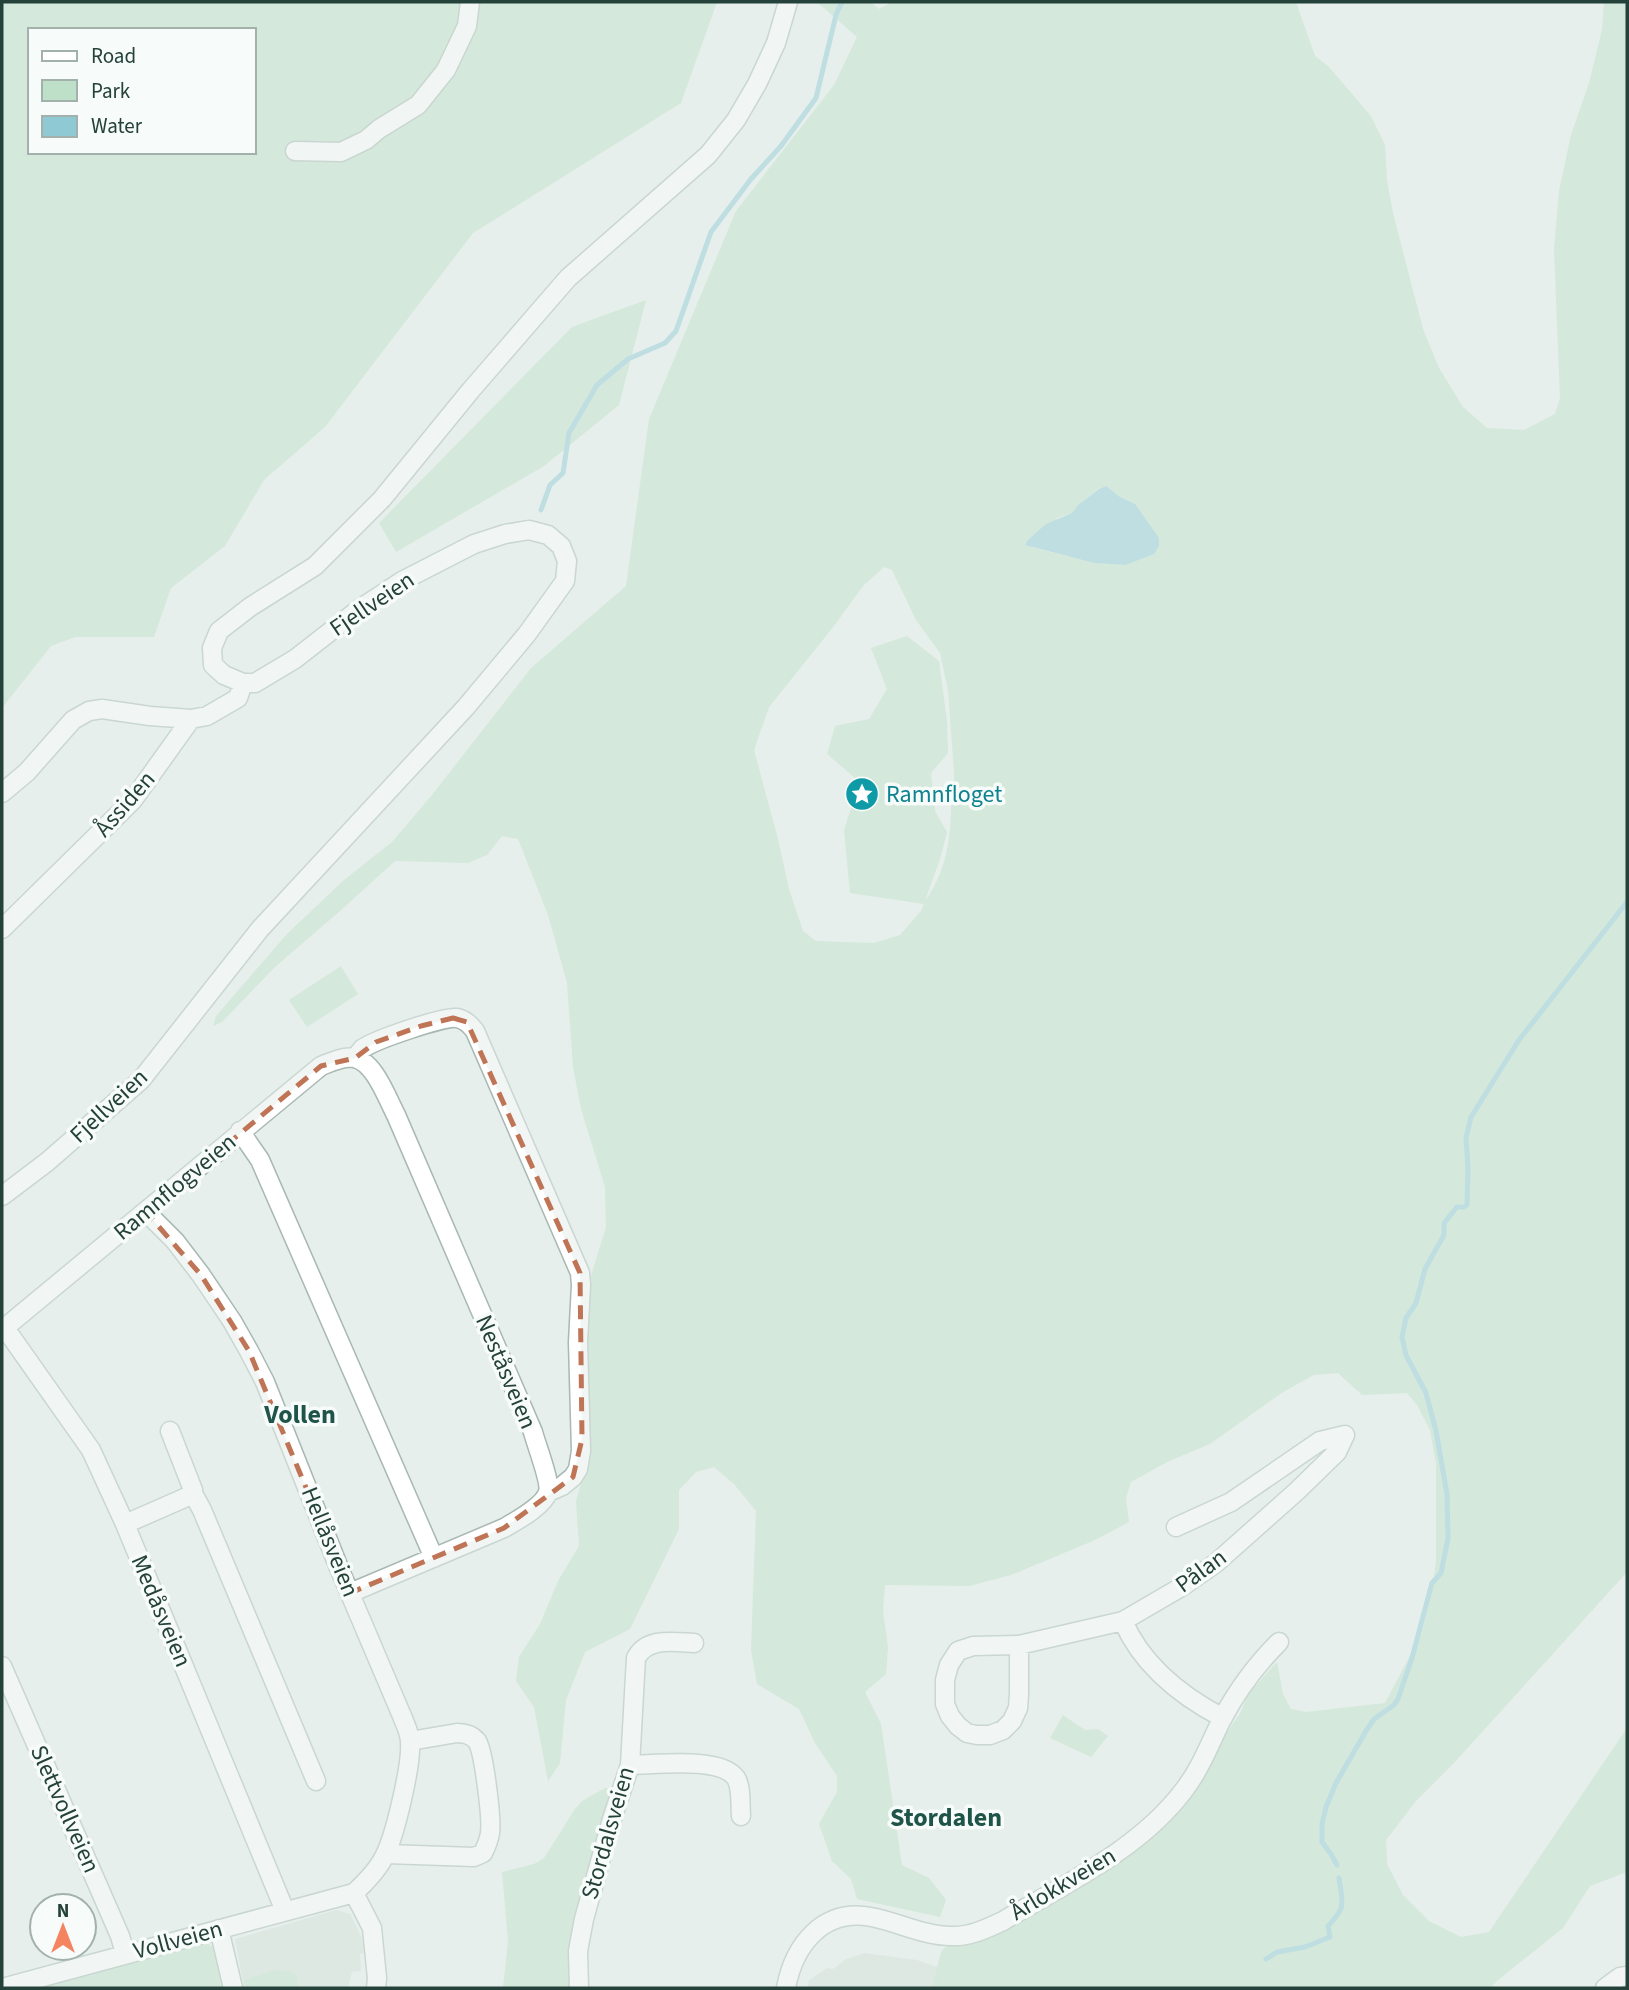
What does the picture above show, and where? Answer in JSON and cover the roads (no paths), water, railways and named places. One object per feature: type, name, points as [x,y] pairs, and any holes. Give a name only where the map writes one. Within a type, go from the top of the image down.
[{"type":"street","points":[[295,151],[341,152],[366,140],[418,105],[446,71],[467,26],[470,2]]},
{"type":"street","points":[[2,793],[27,772],[73,720],[89,711],[102,709],[191,719],[207,716],[238,698],[243,683],[224,676],[214,665],[212,648],[219,631],[250,607],[315,566],[382,499],[568,278],[708,155],[736,120],[757,84],[776,43],[788,2]]},
{"type":"street","name":"Fjellveien","points":[[2,1196],[75,1139],[141,1080],[260,929],[527,635],[565,580],[567,561],[561,546],[548,535],[529,530],[474,544],[402,580],[295,659],[256,682],[243,683]]},
{"type":"street","name":"Åssiden","points":[[2,929],[133,800],[191,719]]},
{"type":"street","name":"Ramnflogveien","points":[[3,1329],[321,1066],[345,1058],[355,1058],[363,1049],[376,1042],[421,1026],[453,1018],[467,1022],[475,1031],[580,1273],[581,1451],[578,1469],[573,1477],[548,1492]]},
{"type":"street","name":"Neståsveien","points":[[355,1058],[369,1067],[396,1115],[533,1432],[548,1492]]},
{"type":"street","points":[[240,1131],[260,1160],[434,1558]]},
{"type":"street","name":"Hellåsveien","points":[[146,1212],[201,1275],[232,1321],[265,1382],[410,1741],[396,1824],[386,1854],[354,1894]]},
{"type":"street","name":"Medåsveien","points":[[3,1329],[91,1450],[125,1524],[285,1911]]},
{"type":"street","points":[[125,1524],[190,1496],[193,1490],[170,1430]]},
{"type":"street","name":"Pålan","points":[[1019,1645],[1020,1694],[1012,1721],[1003,1730],[990,1735],[967,1733],[950,1716],[943,1691],[949,1665],[958,1651],[973,1646],[1019,1645],[1123,1621],[1216,1563],[1337,1452],[1345,1435],[1320,1441],[1231,1502],[1176,1527]]},
{"type":"street","points":[[350,1593],[505,1528],[542,1502],[548,1492]]},
{"type":"street","points":[[190,1496],[195,1497],[202,1510],[316,1781]]},
{"type":"street","points":[[1123,1621],[1129,1636],[1140,1651],[1166,1679],[1223,1718]]},
{"type":"street","name":"Stordalsveien","points":[[579,1988],[578,1951],[584,1919],[629,1765],[636,1658],[640,1650],[647,1645],[664,1642],[694,1643]]},
{"type":"street","name":"Årlokkveien","points":[[786,1988],[800,1947],[821,1927],[833,1921],[859,1916],[872,1917],[951,1936],[984,1930],[1098,1864],[1142,1834],[1184,1790],[1202,1763],[1223,1718],[1254,1667],[1279,1642]]},
{"type":"street","name":"Slettvollveien","points":[[2,1666],[120,1936],[125,1954]]},
{"type":"street","points":[[386,1854],[474,1857],[483,1853],[490,1833],[482,1755],[475,1740],[457,1733],[410,1741]]},
{"type":"street","points":[[629,1765],[716,1765],[736,1777],[741,1816]]},
{"type":"street","points":[[354,1894],[372,1928],[376,1988]]},
{"type":"street","name":"Vollveien","points":[[2,1987],[354,1894]]},
{"type":"street","points":[[219,1930],[233,1988]]},
{"type":"street","points":[[1605,1988],[1620,1977],[1627,1976]]},
{"type":"water","points":[[1106,486],[1135,504],[1159,538],[1159,546],[1154,554],[1125,565],[1094,563],[1025,545],[1046,524],[1072,513],[1078,505]]},
{"type":"waterway","points":[[541,510],[550,485],[563,473],[569,433],[597,385],[628,359],[665,343],[676,331],[711,232],[816,98],[836,15],[842,2]]},
{"type":"waterway","points":[[1337,1865],[1322,1842],[1326,1807],[1336,1783],[1366,1731],[1374,1719],[1398,1699],[1432,1583],[1441,1573],[1448,1538],[1447,1494],[1436,1431],[1426,1393],[1406,1355],[1402,1337],[1406,1318],[1416,1303],[1425,1269],[1444,1235],[1444,1223],[1457,1207],[1467,1205],[1466,1138],[1471,1117],[1519,1040],[1627,902]]},
{"type":"waterway","points":[[1266,1959],[1277,1952],[1305,1947],[1330,1937],[1328,1926],[1342,1905],[1339,1878]]},
{"type":"place","name":"Ramnfloget","points":[[862,794]]},
{"type":"district","name":"Vollen","points":[[300,1414]]},
{"type":"district","name":"Stordalen","points":[[946,1817]]}]
